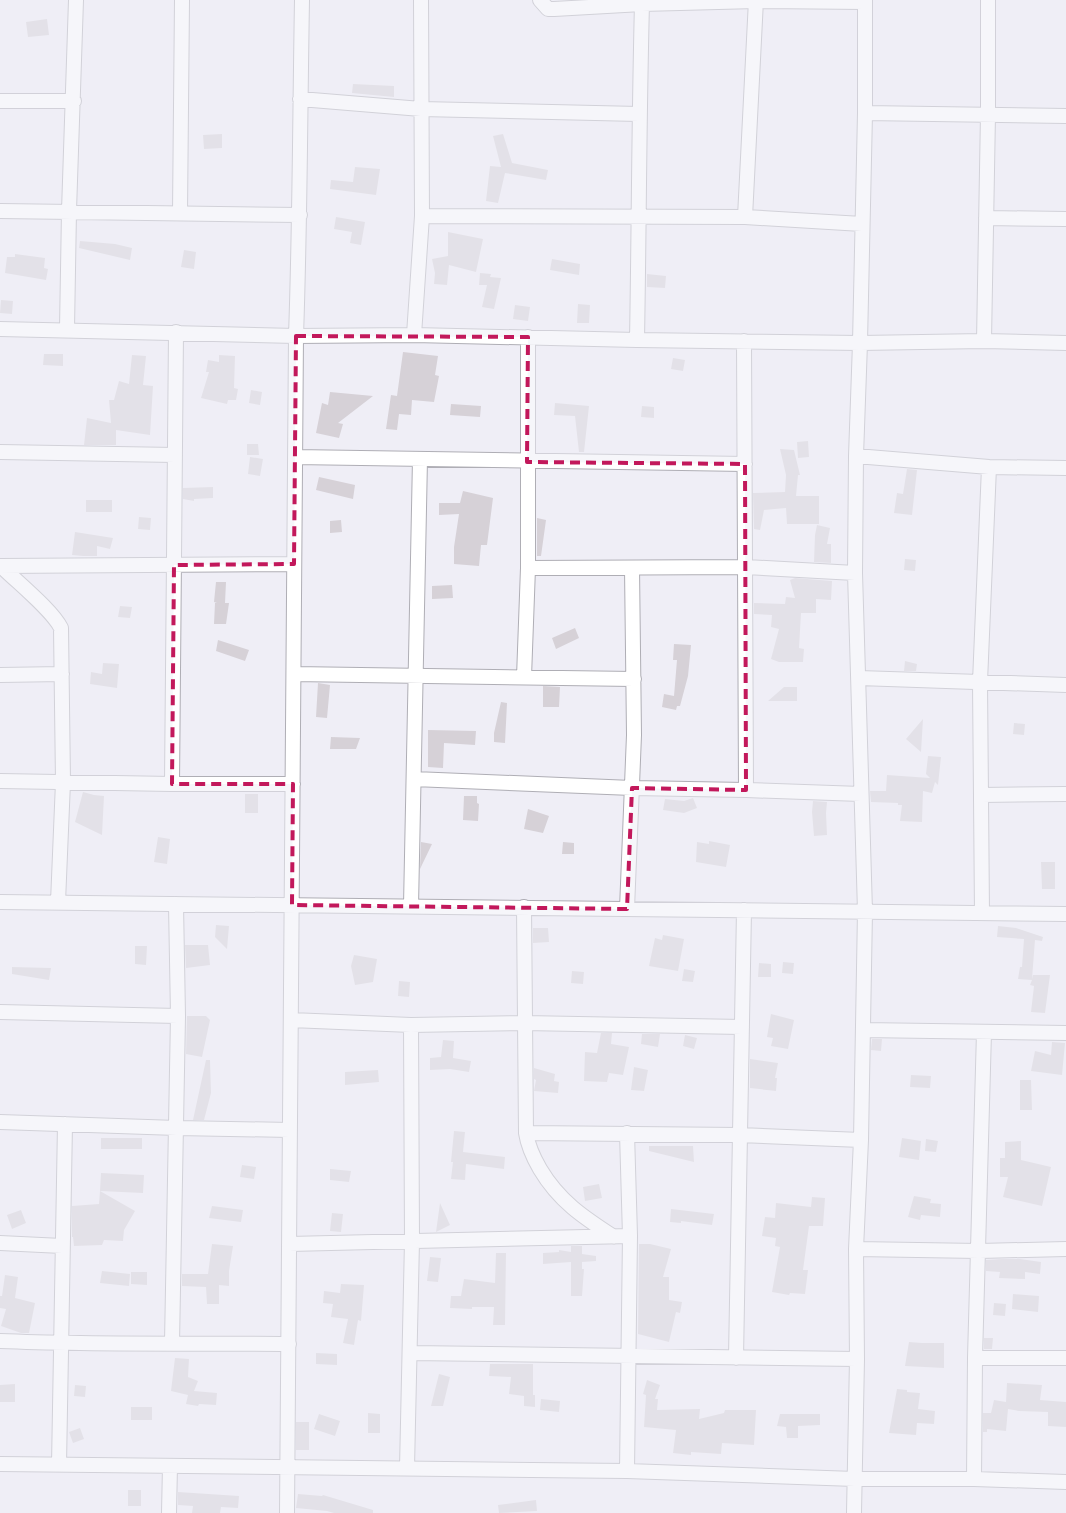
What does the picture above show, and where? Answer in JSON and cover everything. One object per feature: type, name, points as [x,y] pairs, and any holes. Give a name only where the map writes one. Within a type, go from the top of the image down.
[{"type":"street","points":[[67,329],[76,0]]},
{"type":"street","points":[[180,213],[182,0]]},
{"type":"street","points":[[287,1513],[296,336],[300,215],[302,0]]},
{"type":"street","points":[[414,335],[422,216],[421,0]]},
{"type":"street","points":[[540,0],[548,9],[756,0],[865,1],[865,112],[856,456],[855,574],[865,911],[861,1140],[856,1249],[857,1359],[854,1513]]},
{"type":"street","points":[[745,217],[756,0]]},
{"type":"street","points":[[984,341],[988,0]]},
{"type":"street","points":[[637,340],[642,4]]},
{"type":"street","points":[[300,99],[421,109],[639,114]]},
{"type":"street","points":[[0,102],[74,101]]},
{"type":"street","points":[[865,112],[1066,116]]},
{"type":"street","points":[[0,211],[300,215]]},
{"type":"street","points":[[422,216],[639,215],[745,217],[862,224]]},
{"type":"street","points":[[986,218],[1066,219]]},
{"type":"street","points":[[0,329],[67,329],[296,336],[414,335],[860,343],[984,341],[1066,343]]},
{"type":"street","points":[[172,784],[176,332]]},
{"type":"street","points":[[524,677],[528,568],[528,337]]},
{"type":"street","points":[[744,341],[746,790]]},
{"type":"street","points":[[0,452],[175,455]]},
{"type":"street","points":[[856,456],[989,467],[1066,468]]},
{"type":"street","points":[[295,458],[744,464]]},
{"type":"street","points":[[411,906],[420,459]]},
{"type":"street","points":[[982,913],[980,682],[989,467]]},
{"type":"street","points":[[1,566],[294,564]]},
{"type":"street","points":[[1,566],[46,609],[60,626],[64,782],[58,902]]},
{"type":"street","points":[[528,568],[746,567],[855,574]]},
{"type":"street","points":[[627,909],[634,679],[632,568]]},
{"type":"street","points":[[0,675],[62,674]]},
{"type":"street","points":[[294,674],[634,679]]},
{"type":"street","points":[[859,678],[1066,684]]},
{"type":"street","points":[[414,779],[632,788],[861,794]]},
{"type":"street","points":[[0,781],[293,784]]},
{"type":"street","points":[[980,795],[1066,794]]},
{"type":"street","points":[[0,902],[1066,914]]},
{"type":"street","points":[[172,1342],[178,1016],[176,904]]},
{"type":"street","points":[[524,908],[524,1023],[526,1133],[528,1144],[533,1158],[564,1201],[580,1215],[614,1236]]},
{"type":"street","points":[[736,1358],[744,910]]},
{"type":"street","points":[[0,1012],[178,1016]]},
{"type":"street","points":[[291,1020],[411,1025],[524,1023],[742,1027]]},
{"type":"street","points":[[407,1468],[412,1241],[411,1025]]},
{"type":"street","points":[[863,1030],[1066,1033]]},
{"type":"street","points":[[974,1479],[975,1358],[984,1032]]},
{"type":"street","points":[[0,1122],[290,1130]]},
{"type":"street","points":[[59,1465],[65,1124]]},
{"type":"street","points":[[526,1133],[740,1135],[861,1140]]},
{"type":"street","points":[[627,1133],[630,1236],[627,1470]]},
{"type":"street","points":[[289,1244],[630,1236]]},
{"type":"street","points":[[0,1243],[62,1246]]},
{"type":"street","points":[[856,1249],[979,1251],[1066,1249]]},
{"type":"street","points":[[0,1341],[62,1344],[172,1342],[289,1344]]},
{"type":"street","points":[[410,1353],[857,1359]]},
{"type":"street","points":[[975,1358],[1066,1358]]},
{"type":"street","points":[[0,1464],[627,1470],[855,1479],[974,1479],[1066,1482]]},
{"type":"street","points":[[169,1513],[170,1466]]},
{"type":"highlighted area","points":[[296,336],[528,337],[527,462],[745,464],[746,790],[632,788],[627,909],[292,905],[293,784],[172,784],[174,565],[294,564]]},
{"type":"building","points":[[47,19],[49,35],[28,37],[26,22]]},
{"type":"building","points":[[353,84],[394,86],[394,97],[352,93]]},
{"type":"building","points":[[222,134],[222,148],[204,149],[203,135]]},
{"type":"building","points":[[503,134],[512,163],[548,170],[546,180],[505,173],[498,203],[486,201],[490,166],[501,167],[493,136]]},
{"type":"building","points":[[355,167],[380,169],[376,195],[330,189],[331,180],[353,182]]},
{"type":"building","points":[[336,217],[365,222],[361,245],[350,243],[352,232],[334,229]]},
{"type":"building","points":[[448,232],[483,239],[476,272],[449,265],[447,285],[434,284],[435,273],[432,259],[448,256]]},
{"type":"building","points":[[80,241],[115,244],[132,248],[130,260],[79,248]]},
{"type":"building","points":[[184,250],[196,252],[194,269],[181,267]]},
{"type":"building","points":[[15,254],[45,258],[44,268],[48,269],[46,280],[5,273],[7,257],[15,257]]},
{"type":"building","points":[[552,259],[580,264],[579,275],[550,270]]},
{"type":"building","points":[[480,273],[491,274],[490,277],[501,278],[494,309],[482,307],[487,285],[479,285]]},
{"type":"building","points":[[647,274],[666,276],[665,288],[647,287]]},
{"type":"building","points":[[1,300],[13,301],[12,314],[0,313]]},
{"type":"building","points":[[578,304],[590,305],[589,323],[577,323]]},
{"type":"building","points":[[515,305],[530,307],[528,321],[513,319]]},
{"type":"building","points":[[403,352],[438,356],[435,375],[439,376],[434,402],[412,400],[411,415],[399,414],[397,430],[386,429],[391,395],[397,396]]},
{"type":"building","points":[[44,354],[63,354],[63,366],[43,365]]},
{"type":"building","points":[[132,355],[146,356],[143,385],[153,386],[150,435],[116,430],[116,445],[84,445],[87,418],[111,423],[109,400],[114,400],[119,381],[129,384]]},
{"type":"building","points":[[219,355],[235,356],[234,388],[238,389],[236,400],[228,400],[227,404],[201,398],[209,372],[206,372],[208,360],[219,362]]},
{"type":"building","points":[[673,358],[685,360],[683,371],[671,369]]},
{"type":"building","points":[[251,390],[262,392],[260,405],[249,403]]},
{"type":"building","points":[[330,392],[373,396],[338,423],[343,424],[339,438],[316,433],[322,403],[328,405]]},
{"type":"building","points":[[555,403],[589,406],[584,452],[579,452],[575,416],[554,415]]},
{"type":"building","points":[[451,404],[481,406],[480,417],[450,415]]},
{"type":"building","points":[[642,406],[654,407],[654,418],[641,417]]},
{"type":"building","points":[[808,441],[809,457],[798,458],[797,442]]},
{"type":"building","points":[[247,444],[258,444],[259,455],[247,455]]},
{"type":"building","points":[[780,449],[794,450],[800,475],[798,475],[796,496],[819,496],[819,524],[787,524],[786,508],[764,510],[760,530],[754,529],[753,493],[785,492],[786,475]]},
{"type":"building","points":[[250,457],[263,459],[260,476],[248,474]]},
{"type":"building","points":[[907,469],[917,470],[912,515],[894,513],[897,493],[903,494]]},
{"type":"building","points":[[319,477],[355,485],[353,499],[316,490]]},
{"type":"building","points":[[213,487],[213,498],[194,499],[194,501],[183,499],[183,488]]},
{"type":"building","points":[[463,491],[493,498],[487,545],[481,545],[479,566],[454,564],[454,547],[459,514],[439,515],[439,503],[460,503]]},
{"type":"building","points":[[86,500],[112,500],[112,512],[86,512]]},
{"type":"building","points":[[139,517],[151,518],[150,530],[138,529]]},
{"type":"building","points":[[537,518],[546,520],[541,556],[537,556]]},
{"type":"building","points":[[341,520],[342,532],[330,533],[330,521]]},
{"type":"building","points":[[817,525],[830,528],[827,544],[831,544],[831,563],[814,562]]},
{"type":"building","points":[[75,532],[113,538],[110,549],[97,546],[97,556],[72,555]]},
{"type":"building","points":[[905,559],[916,560],[915,571],[904,570]]},
{"type":"building","points":[[795,578],[832,581],[831,600],[816,599],[816,613],[801,613],[799,648],[804,649],[803,662],[779,662],[771,659],[779,629],[771,627],[772,615],[754,614],[754,603],[785,604],[786,597],[795,598],[790,580]]},
{"type":"building","points":[[216,582],[226,582],[225,603],[229,603],[226,624],[214,624],[215,603],[217,603],[214,602]]},
{"type":"building","points":[[452,585],[453,598],[432,599],[432,586]]},
{"type":"building","points":[[120,606],[132,607],[130,618],[118,617]]},
{"type":"building","points":[[575,628],[579,638],[556,649],[552,638]]},
{"type":"building","points":[[218,640],[249,650],[245,661],[216,651]]},
{"type":"building","points":[[674,644],[691,645],[688,676],[680,706],[677,706],[676,710],[662,707],[664,694],[674,696],[677,660],[673,660]]},
{"type":"building","points":[[905,661],[917,664],[916,671],[904,671]]},
{"type":"building","points":[[103,663],[119,664],[117,688],[90,684],[91,672],[102,674]]},
{"type":"building","points":[[318,683],[330,685],[327,718],[316,717]]},
{"type":"building","points":[[543,686],[560,687],[559,707],[543,707]]},
{"type":"building","points":[[784,687],[797,687],[797,701],[768,701]]},
{"type":"building","points":[[501,702],[507,703],[505,743],[494,742],[494,733]]},
{"type":"building","points":[[923,719],[921,752],[906,739]]},
{"type":"building","points":[[1014,723],[1025,724],[1024,735],[1013,734]]},
{"type":"building","points":[[428,730],[476,731],[475,745],[444,743],[443,768],[428,767]]},
{"type":"building","points":[[331,737],[360,738],[356,749],[330,749]]},
{"type":"building","points":[[928,756],[941,757],[938,785],[935,782],[932,793],[923,791],[922,822],[900,821],[902,805],[898,805],[898,803],[871,802],[870,791],[886,791],[887,775],[930,778],[926,774]]},
{"type":"building","points":[[83,792],[104,796],[102,835],[75,822]]},
{"type":"building","points":[[245,794],[258,794],[258,813],[245,813]]},
{"type":"building","points":[[464,796],[477,796],[477,803],[479,804],[478,821],[463,820]]},
{"type":"building","points":[[693,798],[697,808],[684,813],[663,810],[665,799],[684,801]]},
{"type":"building","points":[[813,801],[827,802],[827,835],[814,836]]},
{"type":"building","points":[[528,809],[549,816],[543,833],[524,829]]},
{"type":"building","points":[[158,837],[170,839],[167,864],[154,862]]},
{"type":"building","points":[[709,841],[730,845],[726,867],[696,862],[697,842],[709,844]]},
{"type":"building","points":[[421,842],[432,844],[420,869]]},
{"type":"building","points":[[563,842],[574,843],[574,854],[562,854]]},
{"type":"building","points":[[1041,862],[1055,862],[1055,889],[1042,889]]},
{"type":"building","points":[[216,925],[229,926],[227,949],[215,937]]},
{"type":"building","points":[[998,926],[1016,928],[1043,937],[1042,941],[1035,940],[1032,979],[1033,975],[1050,975],[1045,1013],[1031,1012],[1034,986],[1030,985],[1032,980],[1018,979],[1020,967],[1022,967],[1024,939],[997,937]]},
{"type":"building","points":[[533,928],[548,928],[549,942],[533,943]]},
{"type":"building","points":[[663,935],[684,939],[678,971],[649,966],[655,938],[662,940]]},
{"type":"building","points":[[185,945],[208,945],[210,965],[186,968]]},
{"type":"building","points":[[135,946],[147,946],[146,965],[135,964]]},
{"type":"building","points":[[354,955],[377,959],[373,982],[355,985],[351,966]]},
{"type":"building","points":[[783,962],[794,963],[793,974],[782,973]]},
{"type":"building","points":[[759,963],[771,964],[771,977],[758,977]]},
{"type":"building","points":[[12,967],[51,968],[49,980],[12,974]]},
{"type":"building","points":[[684,969],[695,971],[693,982],[682,981]]},
{"type":"building","points":[[572,971],[584,972],[583,984],[571,983]]},
{"type":"building","points":[[399,981],[410,982],[409,997],[398,996]]},
{"type":"building","points":[[771,1014],[794,1020],[788,1049],[771,1046],[773,1038],[767,1037]]},
{"type":"building","points":[[187,1016],[206,1016],[210,1020],[202,1057],[186,1054]]},
{"type":"building","points":[[601,1033],[612,1033],[611,1044],[629,1047],[623,1075],[609,1073],[607,1082],[584,1081],[585,1052],[597,1053]]},
{"type":"building","points":[[642,1034],[660,1034],[658,1047],[641,1044]]},
{"type":"building","points":[[685,1035],[697,1038],[694,1049],[683,1046]]},
{"type":"building","points":[[872,1039],[882,1039],[881,1051],[871,1050]]},
{"type":"building","points":[[443,1040],[454,1041],[453,1058],[471,1061],[469,1072],[450,1069],[430,1070],[430,1058],[441,1057]]},
{"type":"building","points":[[1052,1042],[1065,1043],[1062,1075],[1031,1071],[1035,1051],[1051,1055]]},
{"type":"building","points":[[750,1059],[778,1063],[775,1078],[777,1078],[776,1091],[750,1088]]},
{"type":"building","points":[[206,1060],[210,1060],[211,1093],[204,1120],[193,1120]]},
{"type":"building","points":[[634,1067],[648,1070],[644,1091],[631,1090]]},
{"type":"building","points":[[534,1068],[555,1074],[554,1081],[559,1082],[558,1093],[534,1091],[536,1080],[534,1079]]},
{"type":"building","points":[[378,1070],[379,1082],[345,1085],[345,1072]]},
{"type":"building","points":[[911,1075],[931,1076],[930,1088],[910,1087]]},
{"type":"building","points":[[1020,1080],[1031,1080],[1032,1110],[1020,1110]]},
{"type":"building","points":[[454,1131],[465,1132],[463,1152],[505,1157],[504,1169],[466,1164],[465,1180],[451,1179]]},
{"type":"building","points":[[101,1138],[142,1138],[142,1149],[101,1149]]},
{"type":"building","points":[[902,1138],[921,1141],[919,1160],[899,1157]]},
{"type":"building","points":[[926,1139],[938,1141],[936,1152],[925,1151]]},
{"type":"building","points":[[1021,1141],[1021,1160],[1051,1167],[1042,1206],[1003,1197],[1008,1177],[1000,1177],[1000,1158],[1005,1158],[1005,1142]]},
{"type":"building","points":[[649,1146],[693,1146],[694,1162],[649,1151]]},
{"type":"building","points":[[242,1165],[256,1167],[254,1179],[240,1177]]},
{"type":"building","points":[[330,1169],[351,1171],[349,1182],[330,1180]]},
{"type":"building","points":[[101,1173],[144,1175],[143,1193],[100,1191]]},
{"type":"building","points":[[599,1184],[602,1198],[585,1201],[583,1187]]},
{"type":"building","points":[[100,1191],[135,1211],[124,1230],[123,1241],[104,1240],[102,1245],[74,1246],[72,1237],[72,1206],[99,1204]]},
{"type":"building","points":[[914,1196],[931,1199],[930,1203],[941,1204],[940,1217],[921,1215],[920,1220],[908,1217]]},
{"type":"building","points":[[812,1197],[825,1198],[823,1226],[809,1226],[803,1270],[808,1270],[805,1294],[790,1293],[789,1295],[772,1292],[780,1247],[775,1246],[776,1238],[762,1236],[765,1217],[775,1218],[776,1203],[811,1207]]},
{"type":"building","points":[[440,1203],[450,1225],[436,1232]]},
{"type":"building","points":[[212,1206],[243,1210],[241,1222],[209,1218]]},
{"type":"building","points":[[671,1209],[714,1214],[712,1225],[681,1221],[681,1223],[670,1222]]},
{"type":"building","points":[[21,1210],[26,1223],[12,1229],[7,1215]]},
{"type":"building","points":[[332,1213],[343,1214],[341,1232],[330,1231]]},
{"type":"building","points":[[212,1244],[233,1246],[229,1286],[219,1285],[219,1304],[207,1304],[206,1287],[182,1286],[182,1274],[208,1274]]},
{"type":"building","points":[[639,1244],[650,1244],[671,1249],[663,1277],[669,1277],[669,1300],[682,1302],[680,1313],[676,1312],[669,1342],[638,1334]]},
{"type":"building","points":[[571,1246],[582,1246],[582,1254],[596,1256],[596,1261],[582,1262],[582,1269],[584,1269],[582,1296],[571,1296],[571,1262],[543,1264],[543,1253],[559,1252],[559,1250],[571,1252]]},
{"type":"building","points":[[496,1253],[506,1253],[505,1325],[493,1325],[494,1307],[450,1308],[451,1296],[461,1296],[464,1279],[495,1283]]},
{"type":"building","points":[[430,1257],[441,1258],[438,1282],[427,1281]]},
{"type":"building","points":[[1001,1259],[1041,1262],[1040,1274],[1025,1272],[1025,1279],[999,1278],[1000,1272],[986,1271],[986,1260]]},
{"type":"building","points":[[102,1271],[130,1274],[129,1286],[100,1283]]},
{"type":"building","points":[[131,1272],[147,1272],[147,1285],[131,1284]]},
{"type":"building","points":[[5,1275],[18,1277],[15,1298],[35,1303],[29,1333],[21,1333],[1,1326],[6,1309],[0,1308],[0,1296],[2,1296]]},
{"type":"building","points":[[341,1284],[364,1285],[361,1321],[358,1320],[354,1345],[343,1343],[348,1319],[331,1317],[333,1304],[323,1303],[324,1291],[340,1293]]},
{"type":"building","points":[[1013,1294],[1039,1296],[1038,1312],[1012,1309]]},
{"type":"building","points":[[994,1303],[1006,1304],[1005,1316],[993,1315]]},
{"type":"building","points":[[984,1338],[993,1338],[992,1349],[984,1349]]},
{"type":"building","points":[[909,1342],[944,1343],[944,1368],[905,1366]]},
{"type":"building","points":[[316,1353],[337,1354],[337,1365],[316,1364]]},
{"type":"building","points":[[175,1358],[189,1359],[188,1377],[198,1381],[194,1391],[217,1393],[216,1405],[199,1404],[198,1406],[186,1404],[188,1395],[171,1391]]},
{"type":"building","points":[[490,1364],[533,1364],[535,1407],[524,1406],[524,1396],[509,1394],[511,1377],[489,1376]]},
{"type":"building","points":[[439,1374],[450,1377],[443,1406],[431,1406]]},
{"type":"building","points":[[647,1380],[660,1385],[655,1399],[658,1399],[657,1410],[700,1409],[699,1419],[724,1413],[725,1410],[756,1410],[754,1445],[722,1443],[721,1454],[691,1452],[691,1455],[673,1453],[676,1430],[644,1427],[646,1395],[643,1394]]},
{"type":"building","points":[[1007,1383],[1042,1385],[1040,1400],[1066,1402],[1066,1427],[1048,1426],[1048,1412],[1008,1409],[1006,1431],[987,1429],[987,1432],[983,1432],[983,1413],[991,1413],[994,1400],[1006,1402]]},
{"type":"building","points":[[15,1384],[15,1402],[0,1402],[0,1385]]},
{"type":"building","points":[[75,1385],[86,1386],[85,1397],[74,1396]]},
{"type":"building","points":[[897,1389],[920,1393],[918,1409],[935,1411],[934,1424],[917,1423],[916,1435],[889,1433]]},
{"type":"building","points":[[541,1399],[560,1401],[559,1412],[540,1410]]},
{"type":"building","points":[[131,1407],[152,1407],[152,1420],[131,1420]]},
{"type":"building","points":[[368,1413],[380,1414],[380,1433],[368,1433]]},
{"type":"building","points":[[319,1414],[340,1421],[335,1436],[314,1429]]},
{"type":"building","points":[[780,1414],[820,1414],[820,1425],[798,1426],[798,1438],[787,1438],[786,1427],[777,1426]]},
{"type":"building","points":[[296,1422],[309,1422],[309,1450],[296,1450]]},
{"type":"building","points":[[80,1428],[84,1439],[73,1443],[69,1432]]},
{"type":"building","points":[[128,1490],[141,1490],[141,1506],[128,1506]]},
{"type":"building","points":[[178,1492],[239,1496],[238,1508],[221,1507],[220,1513],[192,1513],[193,1506],[178,1505]]},
{"type":"building","points":[[298,1494],[323,1495],[373,1510],[373,1513],[334,1513],[296,1508]]},
{"type":"building","points":[[536,1500],[537,1511],[499,1513],[498,1505]]}]
